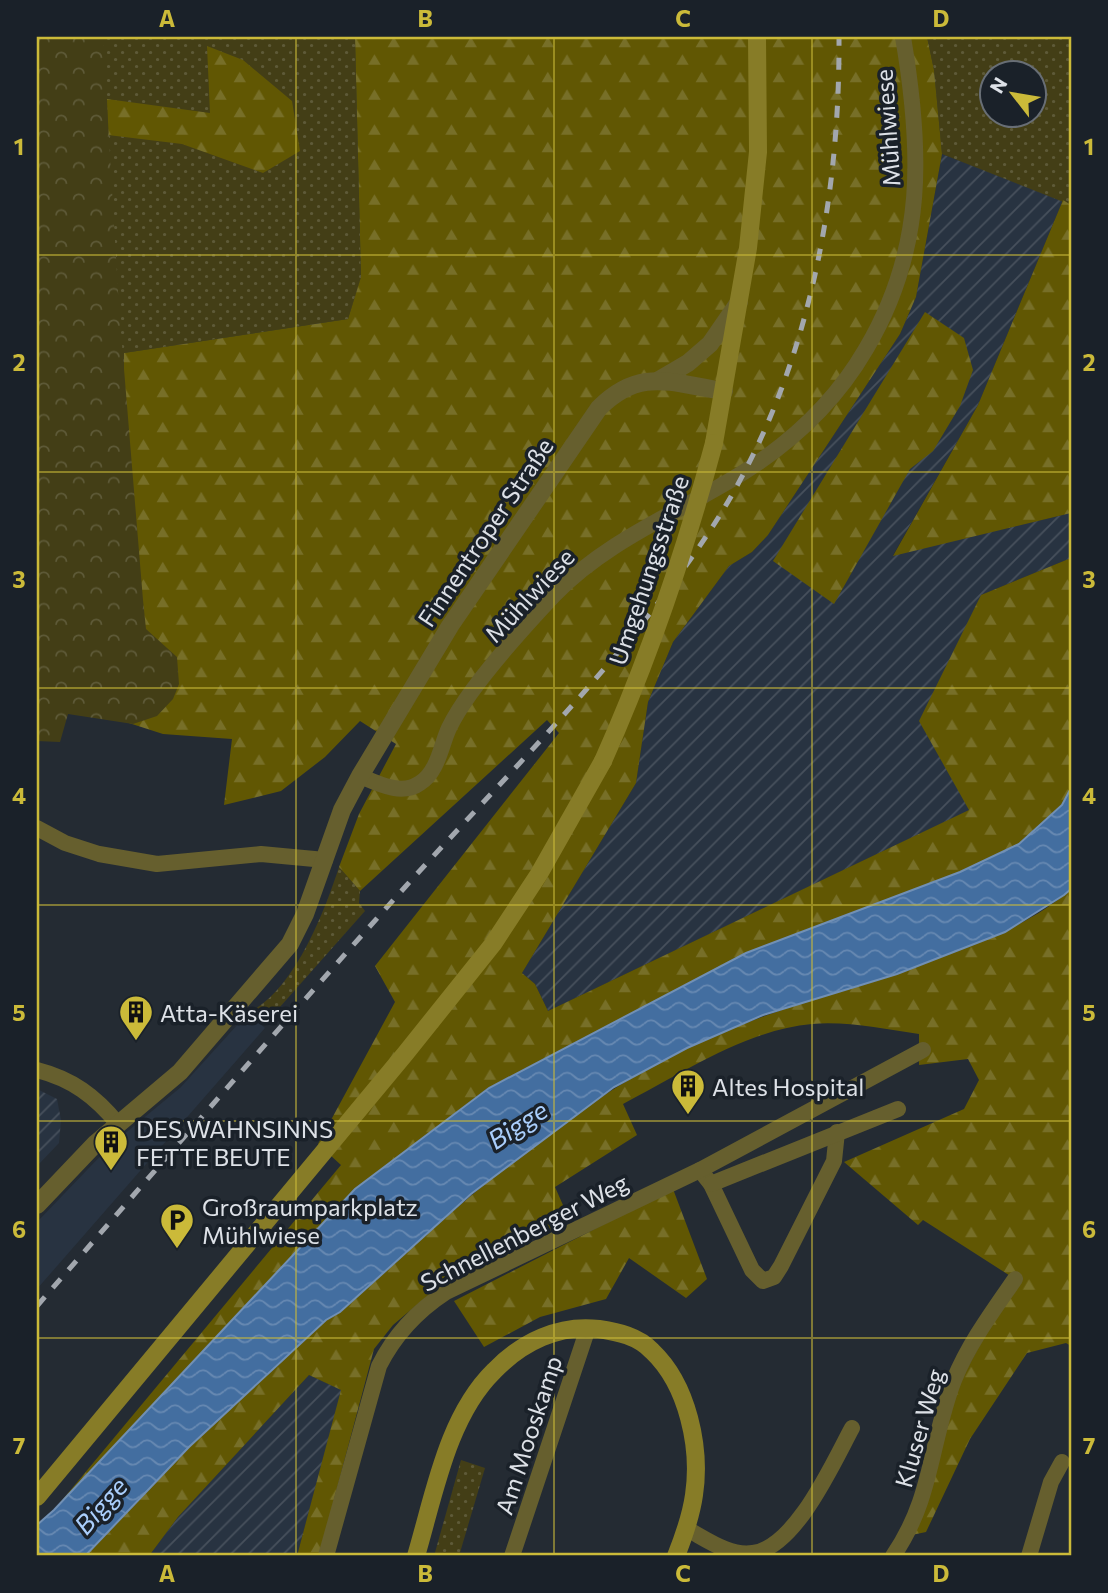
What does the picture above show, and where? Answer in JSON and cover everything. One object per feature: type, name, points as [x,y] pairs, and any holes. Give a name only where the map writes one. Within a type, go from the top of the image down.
[{"type":"main road","points":[[724,391],[748,248],[758,152],[757,37]]},
{"type":"main road","name":"Umgehungsstraße","points":[[37,1497],[405,1054],[493,944],[539,874],[603,761],[643,666],[689,537],[715,443],[724,391]]},
{"type":"main road","points":[[416,1556],[452,1440],[478,1390],[493,1371],[524,1346],[558,1331],[588,1328],[633,1337],[652,1350],[671,1376],[688,1413],[695,1458],[695,1493],[687,1529],[676,1556]]},
{"type":"street","name":"Mühlwiese","points":[[360,776],[393,788],[403,789],[420,783],[434,767],[459,709],[525,626],[576,573],[619,543],[771,454],[812,419],[841,386],[866,349],[898,286],[907,251],[917,163],[902,37]]},
{"type":"street","points":[[659,380],[688,363],[710,344],[739,302]]},
{"type":"street","name":"Finnentroper Straße","points":[[37,1205],[118,1124],[180,1072],[271,970],[305,914],[342,810],[360,776],[450,626],[587,425],[613,395],[632,383],[659,380],[724,391]]},
{"type":"street","points":[[37,828],[65,843],[99,854],[157,864],[206,862],[261,854],[325,860]]},
{"type":"street","name":"Schnellenberger Weg","points":[[326,1556],[379,1366],[403,1328],[446,1292],[700,1170],[923,1050]]},
{"type":"street","points":[[37,1071],[54,1074],[82,1088],[118,1124]]},
{"type":"street","points":[[711,1184],[898,1109]]},
{"type":"street","points":[[700,1170],[711,1184],[752,1270],[763,1281],[774,1277],[834,1161],[837,1132]]},
{"type":"street","name":"Kluser Weg","points":[[893,1556],[918,1513],[955,1379],[975,1338],[1015,1279]]},
{"type":"street","name":"Am Mooskamp","points":[[512,1556],[588,1328]]},
{"type":"street","points":[[687,1529],[733,1552],[753,1553],[771,1546],[813,1500],[852,1428]]},
{"type":"street","points":[[1029,1556],[1051,1482],[1062,1462]]},
{"type":"shaded area","points":[[942,154],[1063,200],[978,405],[893,555],[1071,513],[1071,558],[981,595],[970,810],[548,1011],[535,984],[522,973],[636,783],[648,702],[673,642],[729,566],[752,552],[768,535],[900,334],[916,297]]},
{"type":"shaded area","points":[[248,1013],[265,1028],[37,1289],[37,1222],[111,1145],[181,1087]]},
{"type":"shaded area","points":[[37,1089],[57,1099],[61,1120],[59,1143],[37,1166]]},
{"type":"shaded area","points":[[309,1375],[342,1390],[297,1556],[149,1556],[178,1517]]},
{"type":"green space","points":[[37,37],[355,37],[361,278],[348,319],[124,353],[121,597]]},
{"type":"green space","points":[[37,37],[103,37],[119,308],[146,629],[177,657],[179,684],[173,699],[157,716],[133,724],[68,714],[60,742],[37,741]]},
{"type":"green space","points":[[355,37],[927,37],[934,70],[942,154],[916,297],[900,334],[768,535],[752,552],[729,566],[673,642],[648,702],[636,783],[522,973],[535,984],[548,1011],[969,810],[919,721],[981,595],[1071,558],[1071,788],[1063,805],[1019,844],[960,872],[746,953],[488,1088],[355,1189],[54,1510],[341,1165],[318,1144],[395,1002],[375,966],[559,733],[547,720],[360,891],[339,867],[359,814],[396,744],[360,721],[325,757],[281,791],[224,805],[232,739],[163,734],[45,696],[37,582],[121,597],[124,353],[348,319],[361,277]]},
{"type":"green space","points":[[927,37],[1071,37],[1071,205],[942,154],[934,70]]},
{"type":"green space","points":[[207,46],[243,60],[292,101],[300,151],[263,173],[182,144],[108,135],[107,99],[210,113]]},
{"type":"green space","points":[[1063,200],[1071,205],[1071,513],[893,556],[978,405]]},
{"type":"green space","points":[[925,312],[964,338],[973,370],[960,406],[933,451],[910,469],[834,604],[773,561]]},
{"type":"green space","points":[[339,867],[360,891],[359,903],[365,911],[264,1025],[250,1012],[281,986],[294,968],[316,927]]},
{"type":"green space","points":[[1071,889],[1071,1346],[1066,1343],[1027,1353],[970,1439],[926,1532],[907,1536],[943,1414],[1015,1279],[923,1220],[918,1225],[844,1162],[964,1109],[979,1080],[968,1059],[919,1065],[919,1034],[825,1023],[787,1028],[738,1044],[623,1104],[637,1135],[555,1187],[570,1221],[439,1286],[393,1325],[374,1349],[319,1556],[297,1556],[341,1390],[309,1375],[178,1517],[149,1556],[85,1556],[189,1447],[326,1320],[340,1312],[505,1168],[593,1103],[639,1074],[721,1033],[971,945],[1031,917]]},
{"type":"green space","points":[[673,1189],[707,1279],[686,1298],[629,1258],[606,1299],[540,1317],[484,1347],[454,1301]]},
{"type":"green space","points":[[461,1460],[485,1468],[459,1556],[434,1556]]},
{"type":"water","name":"Bigge","points":[[1071,788],[1071,889],[1064,895],[1005,932],[897,974],[763,1015],[687,1048],[614,1087],[471,1194],[340,1312],[326,1320],[189,1447],[85,1556],[37,1556],[37,1525],[355,1189],[489,1088],[746,953],[960,872],[1019,844],[1062,805]]},
{"type":"railway","points":[[37,1306],[359,938],[567,712],[644,621],[713,526],[745,471],[772,413],[794,353],[811,291],[833,164],[839,37]]},
{"type":"place","name":"Atta-Käserei","points":[[136,1042]]},
{"type":"place","name":"Altes Hospital","points":[[688,1116]]},
{"type":"place","name":"DES WAHNSINNS FETTE BEUTE","points":[[111,1172]]},
{"type":"place","name":"Großraumparkplatz Mühlwiese","points":[[177,1250]]}]
